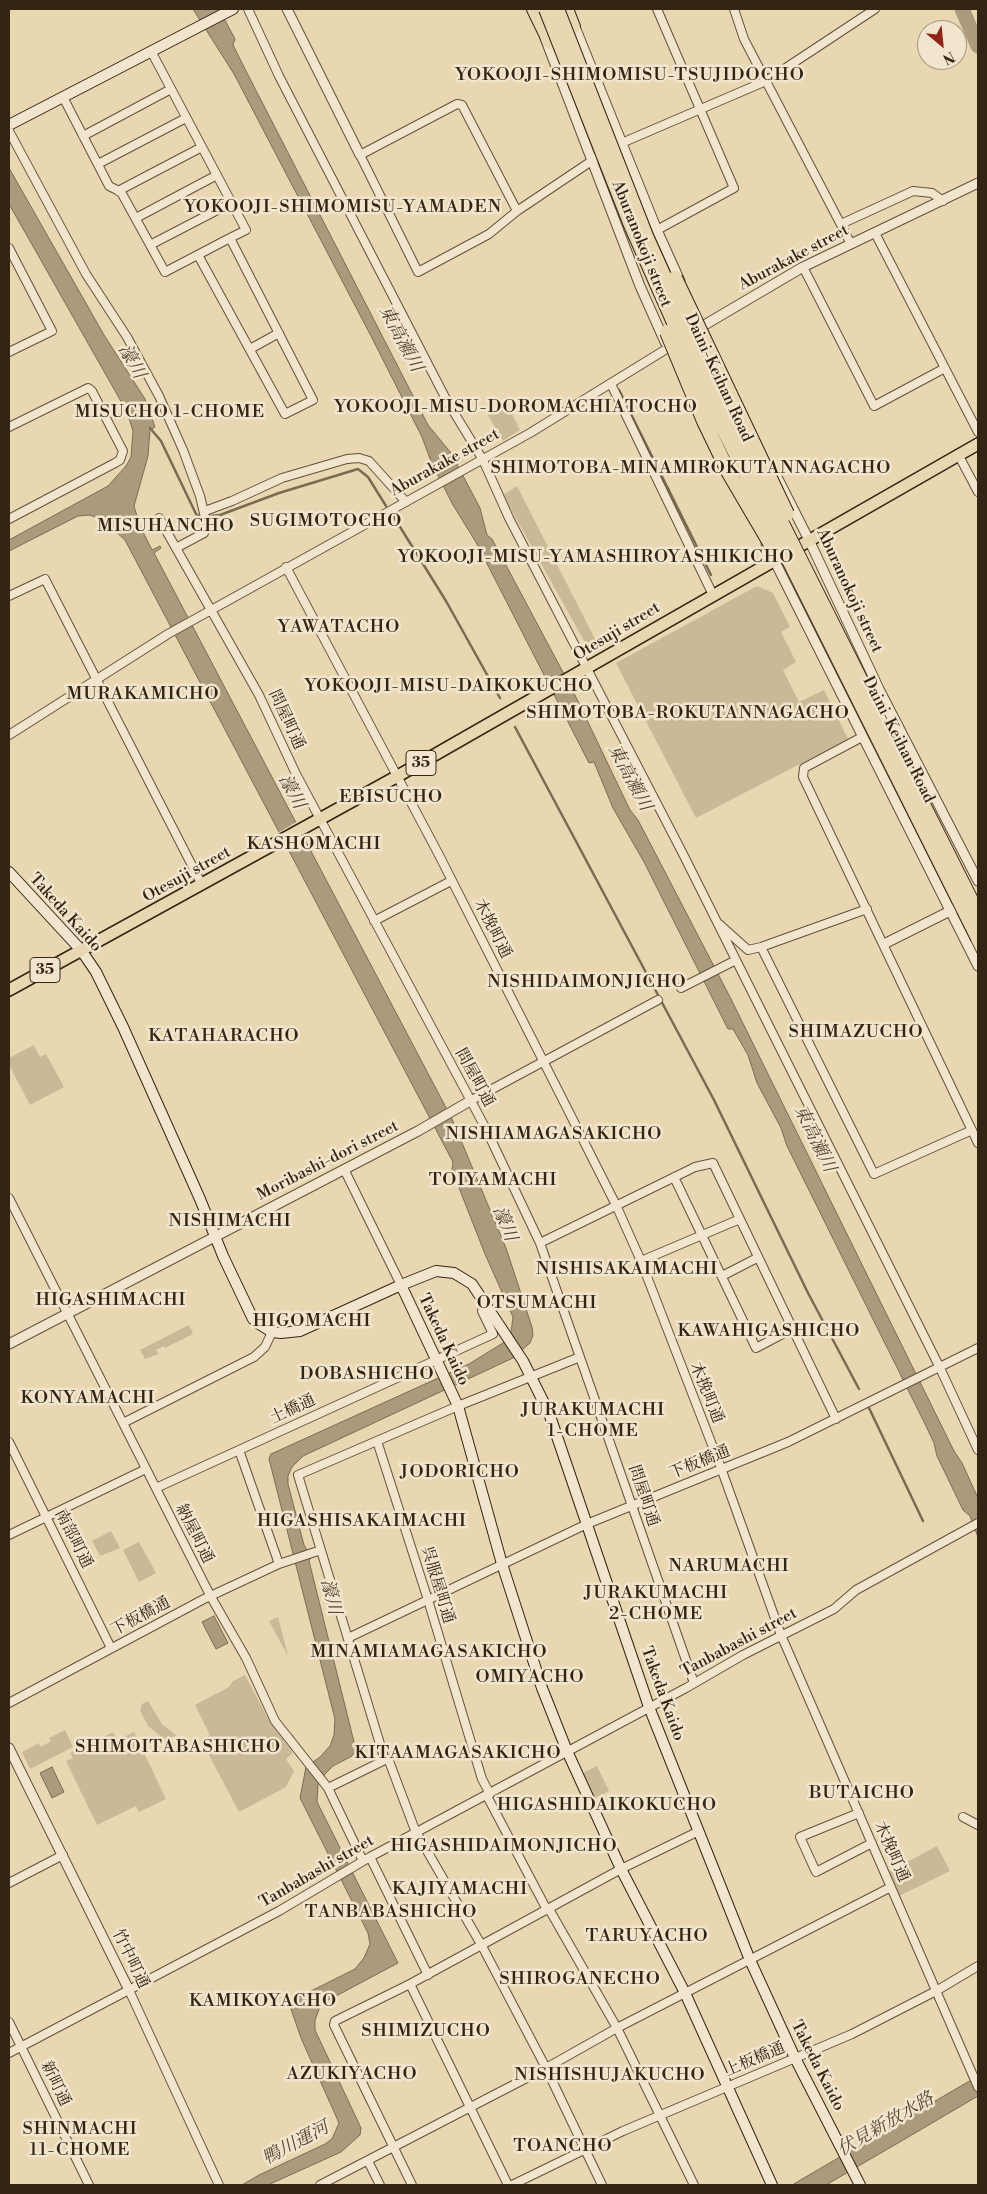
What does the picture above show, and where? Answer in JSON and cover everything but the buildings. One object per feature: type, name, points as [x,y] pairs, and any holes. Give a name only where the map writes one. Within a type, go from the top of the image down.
[{"type":"highway","points":[[534,9],[584,117],[665,327],[704,421],[729,473],[758,525],[819,610]]},
{"type":"highway","name":"Daini-Keihan Road","points":[[546,9],[655,283],[701,384],[978,914]]},
{"type":"highway","name":"Daini-Keihan Road","points":[[557,9],[646,236],[679,312],[819,610],[978,938]]},
{"type":"highway","points":[[567,9],[648,220],[799,540],[819,610]]},
{"type":"main road","points":[[9,125],[234,9]]},
{"type":"main road","name":"Otesuji street","points":[[9,990],[320,820],[978,444]]},
{"type":"main road","name":"Takeda Kaido","points":[[9,872],[82,950],[116,1012],[215,1236],[254,1319],[272,1332],[300,1331],[436,1271],[454,1273],[472,1284],[523,1361],[533,1377],[549,1412],[650,1707],[750,1960],[795,2058],[860,2185]]},
{"type":"main road","name":"Takeda Kaido","points":[[401,1285],[458,1406],[502,1564],[542,1688],[567,1751],[621,1869],[686,1993],[772,2185]]},
{"type":"street","points":[[248,9],[279,76],[442,393],[483,460],[508,518],[583,671],[717,923],[734,961],[978,1450]]},
{"type":"street","points":[[286,9],[418,272],[489,234],[517,211],[622,142],[766,81],[875,9]]},
{"type":"street","name":"Aburanokoji street","points":[[534,9],[640,286],[668,348],[714,435],[774,560],[978,966]]},
{"type":"street","name":"Aburanokoji street","points":[[567,9],[656,230],[701,327],[809,540],[879,689],[978,880]]},
{"type":"street","points":[[656,230],[734,188],[657,9]]},
{"type":"street","points":[[734,9],[744,39],[851,244]]},
{"type":"street","points":[[63,97],[109,186],[118,190],[136,218],[165,272],[198,255],[246,230],[152,51]]},
{"type":"street","points":[[83,136],[171,89]]},
{"type":"street","points":[[360,155],[456,104],[462,104],[517,211]]},
{"type":"street","points":[[98,164],[186,118]]},
{"type":"street","points":[[9,131],[86,274],[127,337],[159,396],[192,473],[206,515],[204,533],[176,548]]},
{"type":"street","points":[[118,190],[202,147]]},
{"type":"street","points":[[136,218],[217,175]]},
{"type":"street","name":"Aburakake street","points":[[9,735],[168,634],[483,460],[803,267],[978,183]]},
{"type":"street","points":[[840,224],[913,191],[932,193],[943,200]]},
{"type":"street","points":[[150,245],[231,203]]},
{"type":"street","points":[[875,233],[978,432]]},
{"type":"street","points":[[198,255],[285,414],[313,400],[230,238]]},
{"type":"street","points":[[9,248],[52,331],[9,352]]},
{"type":"street","points":[[803,267],[874,406],[945,368]]},
{"type":"street","points":[[250,349],[279,333]]},
{"type":"street","points":[[611,384],[713,595]]},
{"type":"street","points":[[9,427],[88,388],[92,391],[123,451],[120,460],[115,463],[9,519]]},
{"type":"street","points":[[959,456],[978,492]]},
{"type":"street","points":[[206,515],[282,478],[347,459],[359,458],[369,461],[406,502]]},
{"type":"street","name":"問屋町通","points":[[158,518],[259,695],[320,820],[486,1129],[540,1243],[694,1682]]},
{"type":"street","name":"木挽町通","points":[[286,568],[451,881],[616,1206],[641,1261],[722,1468],[781,1635],[978,2088]]},
{"type":"street","points":[[9,596],[45,579],[202,885]]},
{"type":"street","points":[[862,737],[804,768],[802,772],[978,1143]]},
{"type":"street","points":[[374,921],[451,881]]},
{"type":"street","points":[[884,944],[978,897]]},
{"type":"street","points":[[717,923],[727,929],[748,950],[867,909]]},
{"type":"street","points":[[761,947],[874,1174],[972,1130]]},
{"type":"street","points":[[683,987],[734,961]]},
{"type":"street","name":"Moribashi-dori street","points":[[9,1344],[430,1124],[658,1000]]},
{"type":"street","points":[[540,1243],[695,1167],[713,1163],[836,1419]]},
{"type":"street","points":[[344,1169],[401,1285]]},
{"type":"street","points":[[674,1177],[756,1348],[792,1329]]},
{"type":"street","name":"納屋町通","points":[[9,1198],[211,1597],[246,1658],[275,1721],[326,1786]]},
{"type":"street","points":[[641,1261],[740,1219]]},
{"type":"street","points":[[722,1276],[757,1258]]},
{"type":"street","name":"土橋通","points":[[156,1488],[493,1334],[482,1311],[485,1304]]},
{"type":"street","points":[[123,1423],[254,1357],[265,1347],[272,1332]]},
{"type":"street","name":"下板橋通","points":[[348,1638],[587,1524],[788,1442],[978,1348]]},
{"type":"street","points":[[580,1357],[458,1406],[298,1475],[386,1759],[416,1832],[482,1946],[546,2068],[602,2185]]},
{"type":"street","name":"呉服屋町通","points":[[377,1441],[488,1795],[548,1910],[616,2028],[694,2185]]},
{"type":"street","name":"南部町通","points":[[9,1442],[111,1648]]},
{"type":"street","points":[[239,1450],[278,1564]]},
{"type":"street","points":[[9,1535],[146,1469]]},
{"type":"street","name":"Tanbabashi street","points":[[9,2053],[128,1988],[279,1911],[366,1859],[488,1795],[781,1635],[834,1609],[856,1590],[978,1523]]},
{"type":"street","name":"下板橋通","points":[[9,1703],[111,1648],[278,1564],[320,1550]]},
{"type":"street","name":"竹中町通","points":[[9,1748],[128,1988],[219,2185]]},
{"type":"street","points":[[386,1759],[326,1786],[428,1975]]},
{"type":"street","points":[[859,1813],[800,1837],[816,1872],[872,1843]]},
{"type":"street","points":[[963,1817],[978,1825]]},
{"type":"street","points":[[412,2185],[334,2022],[428,1975],[621,1869],[699,1831]]},
{"type":"street","points":[[9,1883],[63,1855]]},
{"type":"street","points":[[320,2185],[546,2068],[616,2028],[891,1887]]},
{"type":"street","name":"上板橋通","points":[[510,2185],[660,2115],[852,2034],[936,1991],[978,1966]]},
{"type":"street","points":[[410,1984],[510,2185]]},
{"type":"street","name":"新町通","points":[[9,2022],[89,2185]]},
{"type":"street","points":[[368,2161],[380,2185]]},
{"type":"shaded area","points":[[193,9],[219,9],[235,39],[233,45],[245,69],[428,425],[451,453],[480,508],[487,535],[492,539],[573,691],[630,810],[638,820],[731,999],[954,1451],[962,1463],[978,1498],[978,1537],[970,1516],[963,1510],[937,1456],[934,1443],[926,1426],[787,1146],[781,1128],[757,1083],[748,1055],[733,1029],[728,1029],[644,862],[613,808],[594,762],[589,763],[477,544],[453,505],[432,464],[422,437],[372,338],[234,74]]},
{"type":"shaded area","points":[[9,168],[104,335],[145,399],[155,427],[150,430],[148,456],[134,506],[140,526],[152,550],[160,546],[161,548],[154,553],[452,1119],[506,1248],[532,1327],[533,1335],[530,1343],[513,1358],[303,1456],[292,1467],[288,1476],[288,1484],[304,1545],[311,1557],[309,1561],[356,1750],[352,1756],[333,1766],[325,1774],[318,1784],[317,1802],[398,1963],[321,2004],[315,2020],[315,2030],[361,2128],[360,2135],[341,2152],[268,2185],[242,2185],[325,2144],[332,2139],[339,2123],[301,2038],[291,2009],[292,2005],[295,1999],[355,1969],[364,1958],[370,1944],[368,1933],[300,1798],[306,1767],[320,1757],[330,1746],[334,1735],[335,1719],[269,1459],[271,1454],[469,1364],[503,1343],[511,1332],[513,1317],[485,1254],[452,1170],[453,1162],[125,540],[102,519],[89,515],[78,516],[9,551],[9,540],[108,486],[126,466],[131,457],[133,431],[127,412],[9,204]]},
{"type":"shaded area","points":[[507,404],[520,430],[503,441],[487,414]]},
{"type":"shaded area","points":[[517,486],[598,645],[588,648],[503,495]]},
{"type":"shaded area","points":[[757,586],[773,593],[790,627],[781,632],[796,662],[783,670],[799,702],[824,690],[848,739],[696,818],[616,663]]},
{"type":"shaded area","points":[[34,1045],[40,1057],[46,1054],[64,1087],[30,1105],[9,1065],[9,1058]]},
{"type":"shaded area","points":[[189,1325],[193,1334],[165,1348],[164,1346],[156,1350],[159,1354],[145,1359],[140,1350]]},
{"type":"shaded area","points":[[111,1531],[120,1548],[100,1556],[92,1541]]},
{"type":"shaded area","points":[[139,1542],[156,1573],[139,1582],[123,1550]]},
{"type":"shaded area","points":[[214,1616],[228,1643],[216,1649],[202,1622]]},
{"type":"shaded area","points":[[278,1617],[288,1656],[269,1621]]},
{"type":"shaded area","points":[[245,1675],[270,1722],[293,1753],[286,1759],[294,1771],[286,1787],[239,1812],[201,1740],[210,1735],[195,1705],[229,1687],[233,1681]]},
{"type":"shaded area","points":[[148,1701],[162,1724],[177,1736],[164,1739],[148,1726],[140,1710],[142,1704]]},
{"type":"shaded area","points":[[65,1730],[73,1747],[30,1769],[22,1752],[39,1743],[41,1747],[51,1741],[49,1738]]},
{"type":"shaded area","points":[[113,1732],[117,1740],[134,1732],[166,1799],[139,1812],[136,1806],[97,1825],[66,1761],[73,1758],[70,1753]]},
{"type":"shaded area","points":[[597,1766],[609,1791],[593,1799],[581,1774]]},
{"type":"shaded area","points":[[52,1767],[64,1792],[52,1798],[40,1773]]},
{"type":"shaded area","points":[[937,1846],[950,1871],[899,1896],[888,1872]]},
{"type":"shaded area","points":[[978,2076],[978,2096],[898,2143],[826,2185],[792,2185]]},
{"type":"pier","points":[[298,821],[307,837],[284,850],[276,834]]},
{"type":"waterway","points":[[962,9],[978,46]]},
{"type":"waterway","points":[[619,390],[711,575]]},
{"type":"waterway","points":[[150,428],[161,441],[196,514],[200,517],[220,515],[279,493],[358,469],[368,477],[386,506]]},
{"type":"waterway","points":[[392,514],[446,601],[500,698]]},
{"type":"waterway","points":[[515,727],[714,1100],[808,1293],[859,1389]]},
{"type":"waterway","points":[[869,1408],[923,1521]]},
{"type":"district","name":"YOKOOJI-SHIMOMISU-TSUJIDOCHO","points":[[630,76]]},
{"type":"district","name":"YOKOOJI-SHIMOMISU-YAMADEN","points":[[343,208]]},
{"type":"district","name":"YOKOOJI-MISU-DOROMACHIATOCHO","points":[[516,408]]},
{"type":"district","name":"MISUCHO 1-CHOME","points":[[170,413]]},
{"type":"district","name":"SHIMOTOBA-MINAMIROKUTANNAGACHO","points":[[691,469]]},
{"type":"district","name":"SUGIMOTOCHO","points":[[326,522]]},
{"type":"district","name":"MISUHANCHO","points":[[166,527]]},
{"type":"district","name":"YOKOOJI-MISU-YAMASHIROYASHIKICHO","points":[[596,558]]},
{"type":"district","name":"YAWATACHO","points":[[339,628]]},
{"type":"district","name":"YOKOOJI-MISU-DAIKOKUCHO","points":[[449,687]]},
{"type":"district","name":"MURAKAMICHO","points":[[143,695]]},
{"type":"district","name":"SHIMOTOBA-ROKUTANNAGACHO","points":[[688,714]]},
{"type":"district","name":"EBISUCHO","points":[[391,798]]},
{"type":"district","name":"KASHOMACHI","points":[[314,845]]},
{"type":"district","name":"NISHIDAIMONJICHO","points":[[587,983]]},
{"type":"district","name":"SHIMAZUCHO","points":[[856,1033]]},
{"type":"district","name":"KATAHARACHO","points":[[224,1037]]},
{"type":"district","name":"NISHIAMAGASAKICHO","points":[[554,1135]]},
{"type":"district","name":"TOIYAMACHI","points":[[493,1181]]},
{"type":"district","name":"NISHIMACHI","points":[[230,1222]]},
{"type":"district","name":"NISHISAKAIMACHI","points":[[627,1270]]},
{"type":"district","name":"HIGASHIMACHI","points":[[111,1301]]},
{"type":"district","name":"OTSUMACHI","points":[[537,1304]]},
{"type":"district","name":"HIGOMACHI","points":[[312,1322]]},
{"type":"district","name":"KAWAHIGASHICHO","points":[[769,1332]]},
{"type":"district","name":"DOBASHICHO","points":[[367,1375]]},
{"type":"district","name":"KONYAMACHI","points":[[88,1399]]},
{"type":"district","name":"JURAKUMACHI 1-CHOME","points":[[593,1421]]},
{"type":"district","name":"JODORICHO","points":[[460,1473]]},
{"type":"district","name":"HIGASHISAKAIMACHI","points":[[362,1522]]},
{"type":"district","name":"NARUMACHI","points":[[729,1567]]},
{"type":"district","name":"JURAKUMACHI 2-CHOME","points":[[656,1604]]},
{"type":"district","name":"MINAMIAMAGASAKICHO","points":[[429,1653]]},
{"type":"district","name":"OMIYACHO","points":[[530,1678]]},
{"type":"district","name":"SHIMOITABASHICHO","points":[[178,1748]]},
{"type":"district","name":"KITAAMAGASAKICHO","points":[[458,1754]]},
{"type":"district","name":"BUTAICHO","points":[[862,1794]]},
{"type":"district","name":"HIGASHIDAIKOKUCHO","points":[[607,1806]]},
{"type":"district","name":"HIGASHIDAIMONJICHO","points":[[504,1847]]},
{"type":"district","name":"KAJIYAMACHI","points":[[460,1890]]},
{"type":"district","name":"TANBABASHICHO","points":[[391,1913]]},
{"type":"district","name":"TARUYACHO","points":[[647,1937]]},
{"type":"district","name":"SHIROGANECHO","points":[[580,1980]]},
{"type":"district","name":"KAMIKOYACHO","points":[[263,2002]]},
{"type":"district","name":"SHIMIZUCHO","points":[[426,2032]]},
{"type":"district","name":"AZUKIYACHO","points":[[352,2075]]},
{"type":"district","name":"NISHISHUJAKUCHO","points":[[610,2076]]},
{"type":"district","name":"SHINMACHI 11-CHOME","points":[[80,2140]]},
{"type":"district","name":"TOANCHO","points":[[563,2147]]},
{"type":"water label","name":"東高瀬川","points":[[400,339]]},
{"type":"water label","name":"濠川","points":[[131,362]]},
{"type":"water label","name":"東高瀬川","points":[[629,778]]},
{"type":"water label","name":"濠川","points":[[291,792]]},
{"type":"water label","name":"東高瀬川","points":[[814,1139]]},
{"type":"water label","name":"濠川","points":[[504,1224]]},
{"type":"water label","name":"濠川","points":[[330,1597]]},
{"type":"water label","name":"伏見新放水路","points":[[886,2125]]},
{"type":"water label","name":"鴨川運河","points":[[296,2144]]}]
